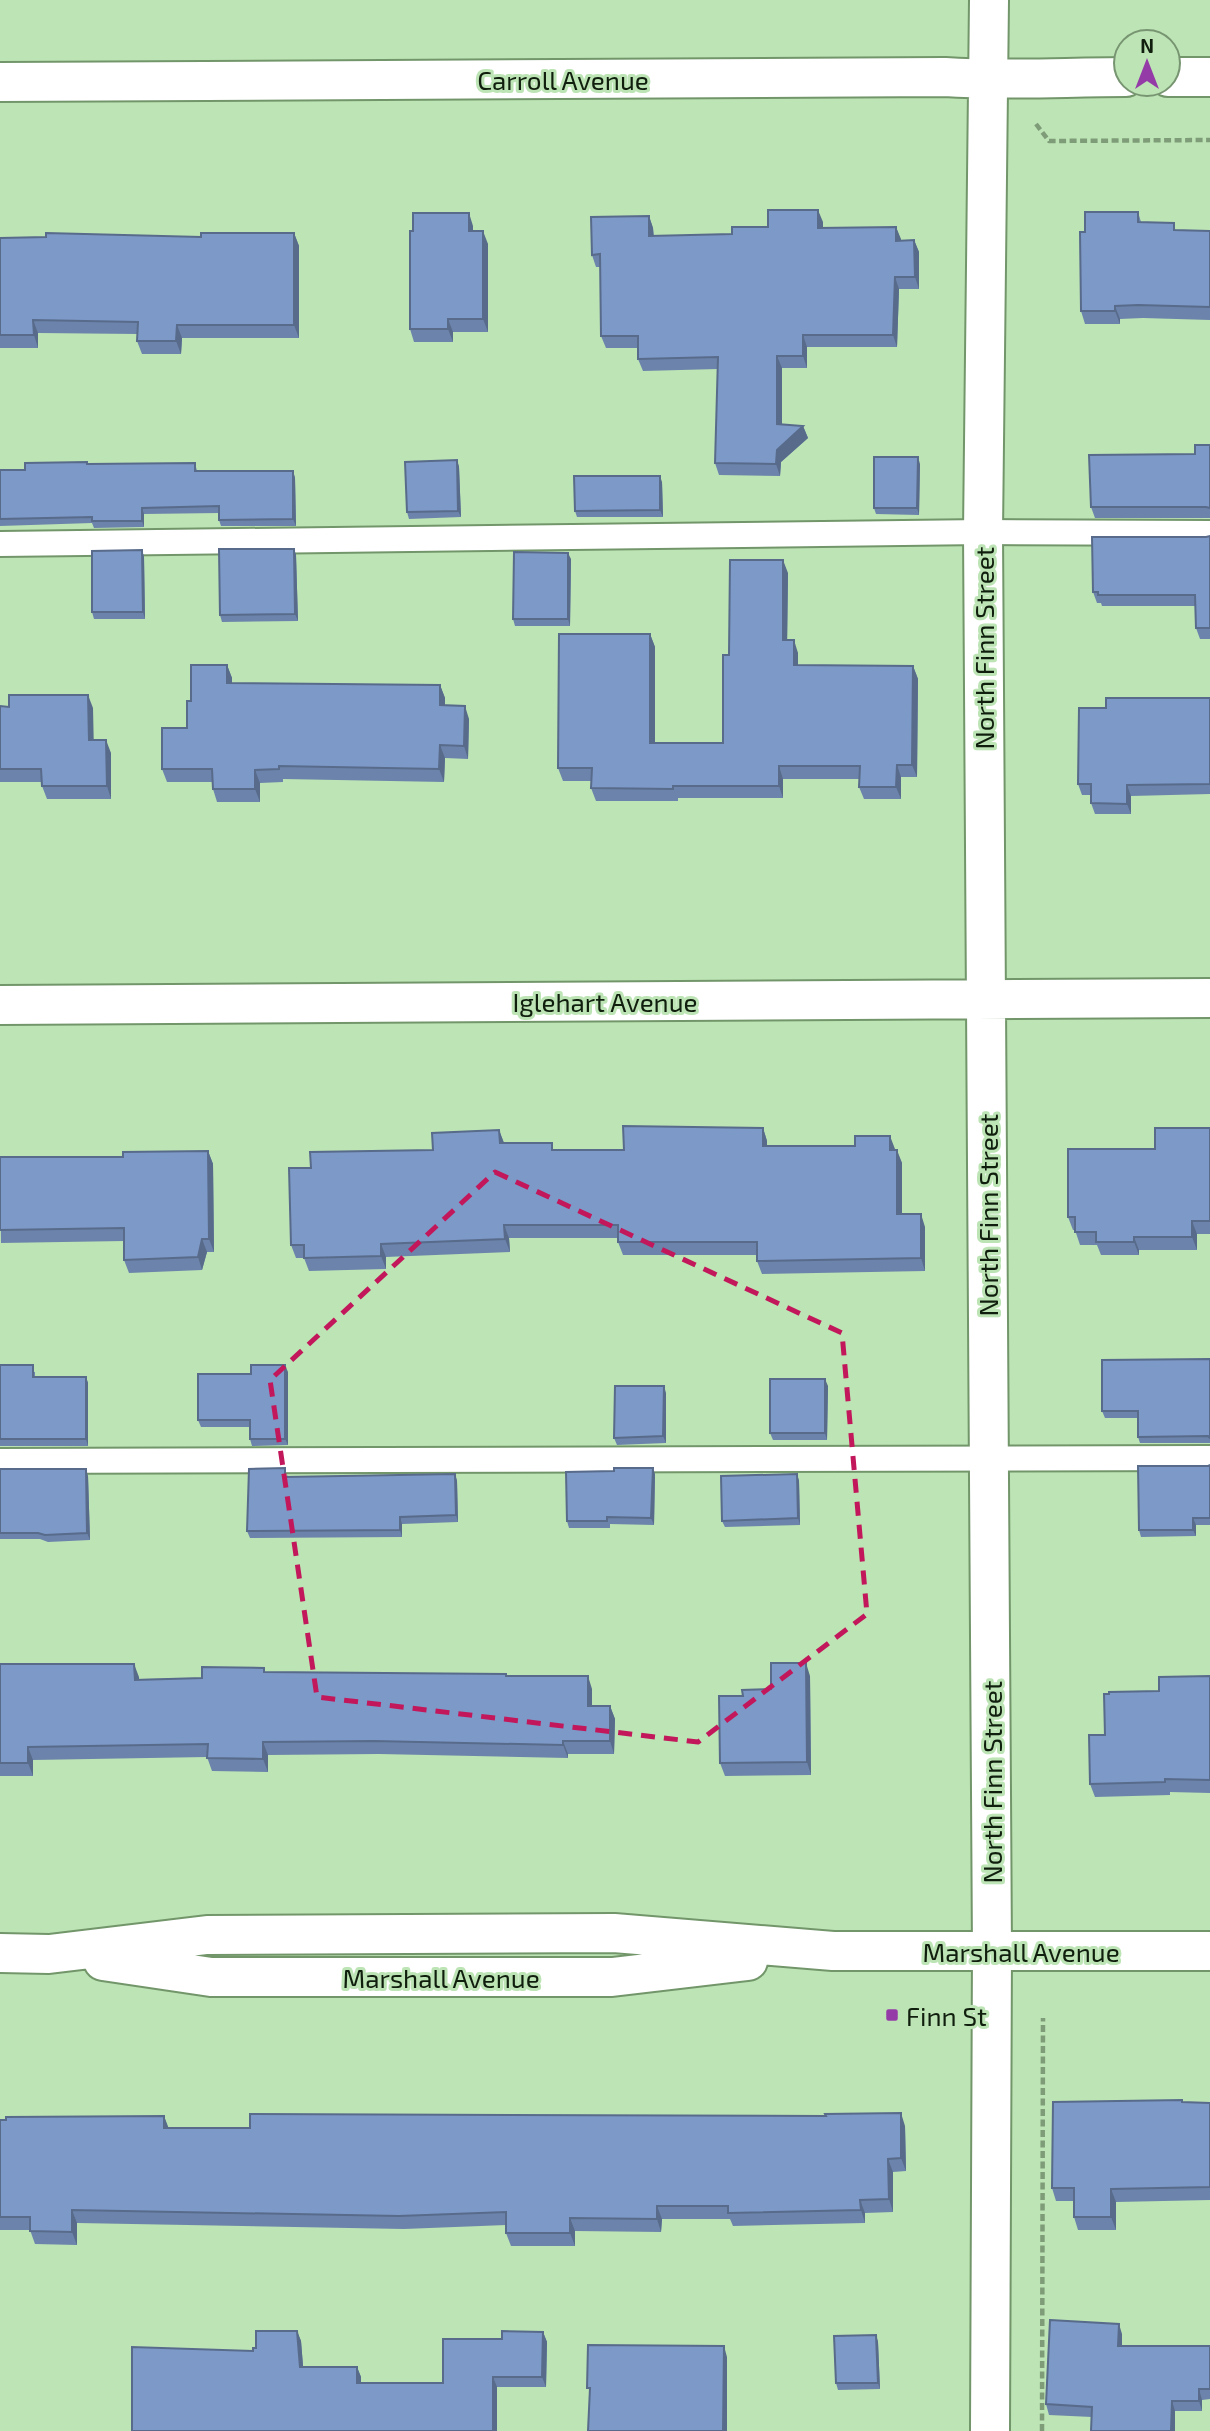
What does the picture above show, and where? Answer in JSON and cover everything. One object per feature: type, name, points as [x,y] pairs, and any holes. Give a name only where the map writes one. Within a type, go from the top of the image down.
[{"type":"street","name":"North Finn Street","points":[[989,0],[983,532],[992,1951],[990,2431]]},
{"type":"street","name":"Carroll Avenue","points":[[0,82],[931,77],[989,80],[1112,77]]},
{"type":"street","points":[[1182,77],[1210,77]]},
{"type":"street","name":"Iglehart Avenue","points":[[0,1005],[1210,999]]},
{"type":"street","name":"Marshall Avenue","points":[[0,1953],[49,1954],[207,1936],[601,1933],[833,1951],[1210,1951]]},
{"type":"lane","points":[[0,544],[983,532],[1210,533]]},
{"type":"lane","points":[[0,1461],[1210,1458]]},
{"type":"path","points":[[1036,124],[1049,141],[1210,140]]},
{"type":"path","points":[[1042,2431],[1043,2018]]},
{"type":"highlighted area","points":[[495,1172],[842,1333],[867,1614],[698,1742],[317,1697],[270,1380]]},
{"type":"building","points":[[768,210],[818,210],[818,228],[896,227],[896,241],[914,240],[915,277],[895,277],[893,335],[803,335],[803,356],[777,356],[777,424],[803,426],[777,450],[776,464],[715,463],[718,357],[638,359],[638,336],[601,336],[600,254],[592,255],[591,217],[649,216],[649,236],[732,234],[732,227],[768,227]]},
{"type":"building","points":[[1085,212],[1138,212],[1138,222],[1174,223],[1174,230],[1210,231],[1210,307],[1138,305],[1115,306],[1115,311],[1081,311],[1080,232],[1085,232]]},
{"type":"building","points":[[413,213],[469,213],[469,231],[483,231],[483,319],[448,319],[448,329],[410,329],[410,231],[413,231]]},
{"type":"building","points":[[46,233],[201,237],[201,233],[294,233],[294,325],[177,325],[176,341],[137,341],[138,322],[33,320],[34,335],[0,335],[0,238],[46,237]]},
{"type":"building","points":[[1195,445],[1210,445],[1210,508],[1091,507],[1089,455],[1195,454]]},
{"type":"building","points":[[874,457],[918,457],[917,508],[874,508]]},
{"type":"building","points":[[457,460],[458,511],[407,512],[405,462]]},
{"type":"building","points":[[25,463],[195,463],[195,471],[293,471],[293,519],[219,520],[219,506],[142,508],[142,521],[92,521],[92,517],[0,519],[0,470],[25,470]]},
{"type":"building","points":[[574,476],[660,476],[660,510],[575,511]]},
{"type":"building","points":[[1210,536],[1210,628],[1196,628],[1195,595],[1098,595],[1098,592],[1093,592],[1092,537]]},
{"type":"building","points":[[219,549],[294,549],[295,614],[220,615]]},
{"type":"building","points":[[142,550],[143,612],[92,612],[92,551]]},
{"type":"building","points":[[514,552],[568,553],[568,619],[513,619]]},
{"type":"building","points":[[730,560],[783,560],[783,640],[794,640],[794,665],[913,666],[912,765],[897,765],[896,787],[859,787],[860,766],[779,766],[779,786],[673,786],[673,789],[591,788],[592,768],[558,768],[559,634],[650,634],[650,743],[723,743],[723,655],[729,655]]},
{"type":"building","points":[[191,665],[227,665],[227,683],[440,685],[440,705],[465,706],[464,746],[440,745],[439,769],[279,766],[279,769],[255,770],[255,789],[213,789],[212,769],[162,769],[162,728],[187,728],[187,701],[191,701]]},
{"type":"building","points":[[9,695],[88,695],[89,740],[106,740],[107,786],[42,786],[41,769],[0,769],[0,706],[9,707]]},
{"type":"building","points":[[1106,698],[1210,698],[1210,784],[1127,785],[1127,804],[1091,803],[1091,784],[1078,784],[1079,708],[1106,708]]},
{"type":"building","points":[[623,1126],[763,1128],[763,1146],[855,1146],[855,1136],[890,1136],[890,1150],[897,1150],[897,1214],[921,1214],[921,1258],[757,1261],[757,1242],[618,1242],[618,1225],[504,1225],[505,1239],[381,1244],[381,1256],[304,1258],[304,1245],[291,1245],[289,1168],[311,1168],[310,1152],[433,1150],[432,1133],[499,1130],[500,1143],[552,1143],[552,1150],[624,1150]]},
{"type":"building","points":[[1155,1128],[1210,1128],[1210,1221],[1192,1221],[1192,1237],[1134,1237],[1134,1242],[1096,1242],[1096,1232],[1075,1232],[1075,1217],[1068,1217],[1068,1149],[1155,1149]]},
{"type":"building","points":[[208,1151],[209,1239],[202,1239],[198,1257],[124,1260],[124,1228],[0,1230],[0,1157],[123,1157],[123,1152]]},
{"type":"building","points":[[1210,1359],[1210,1438],[1138,1437],[1138,1411],[1102,1411],[1102,1360]]},
{"type":"building","points":[[0,1365],[33,1365],[33,1377],[86,1377],[86,1439],[0,1439]]},
{"type":"building","points":[[251,1365],[285,1365],[285,1439],[250,1439],[250,1420],[198,1420],[198,1374],[251,1374]]},
{"type":"building","points":[[770,1379],[825,1379],[825,1433],[770,1433]]},
{"type":"building","points":[[615,1386],[664,1386],[663,1436],[614,1438]]},
{"type":"building","points":[[1210,1465],[1210,1518],[1193,1518],[1193,1530],[1139,1530],[1138,1466]]},
{"type":"building","points":[[285,1468],[285,1477],[455,1474],[456,1515],[400,1517],[400,1530],[247,1531],[249,1469]]},
{"type":"building","points":[[614,1468],[653,1468],[651,1518],[607,1517],[607,1521],[567,1521],[566,1472],[614,1471]]},
{"type":"building","points":[[0,1469],[86,1469],[87,1533],[0,1533]]},
{"type":"building","points":[[797,1474],[798,1518],[722,1521],[721,1476]]},
{"type":"building","points":[[771,1663],[806,1663],[807,1762],[720,1763],[719,1696],[743,1696],[742,1690],[771,1689]]},
{"type":"building","points":[[0,1664],[134,1664],[135,1680],[202,1678],[202,1667],[264,1668],[264,1672],[588,1676],[588,1706],[610,1706],[610,1741],[563,1741],[563,1745],[374,1741],[263,1742],[263,1759],[207,1758],[208,1744],[28,1747],[28,1763],[0,1763]]},
{"type":"building","points":[[1210,1676],[1210,1780],[1165,1779],[1165,1782],[1090,1784],[1089,1735],[1105,1735],[1104,1694],[1159,1691],[1159,1677]]},
{"type":"building","points":[[1182,2100],[1210,2103],[1210,2187],[1111,2189],[1111,2217],[1074,2217],[1074,2188],[1052,2188],[1053,2102]]},
{"type":"building","points":[[901,2113],[901,2158],[888,2159],[889,2199],[860,2200],[861,2210],[728,2213],[728,2206],[657,2206],[657,2219],[570,2218],[570,2233],[506,2233],[506,2212],[399,2216],[72,2210],[72,2232],[30,2231],[30,2217],[0,2217],[0,2120],[6,2120],[6,2117],[164,2116],[164,2128],[250,2128],[250,2114],[826,2116],[825,2114]]},
{"type":"building","points":[[1050,2320],[1119,2324],[1118,2346],[1210,2346],[1210,2389],[1199,2389],[1199,2401],[1172,2401],[1171,2431],[1091,2431],[1092,2407],[1046,2404]]},
{"type":"building","points":[[256,2331],[297,2331],[300,2367],[357,2367],[357,2383],[443,2383],[443,2339],[502,2339],[502,2331],[543,2332],[542,2377],[493,2377],[493,2431],[132,2431],[132,2347],[253,2351],[253,2348],[256,2348]]},
{"type":"building","points":[[876,2335],[878,2383],[836,2383],[834,2336]]},
{"type":"building","points":[[588,2345],[724,2346],[723,2431],[588,2431]]},
{"type":"place","name":"Finn St","points":[[892,2015]]}]
